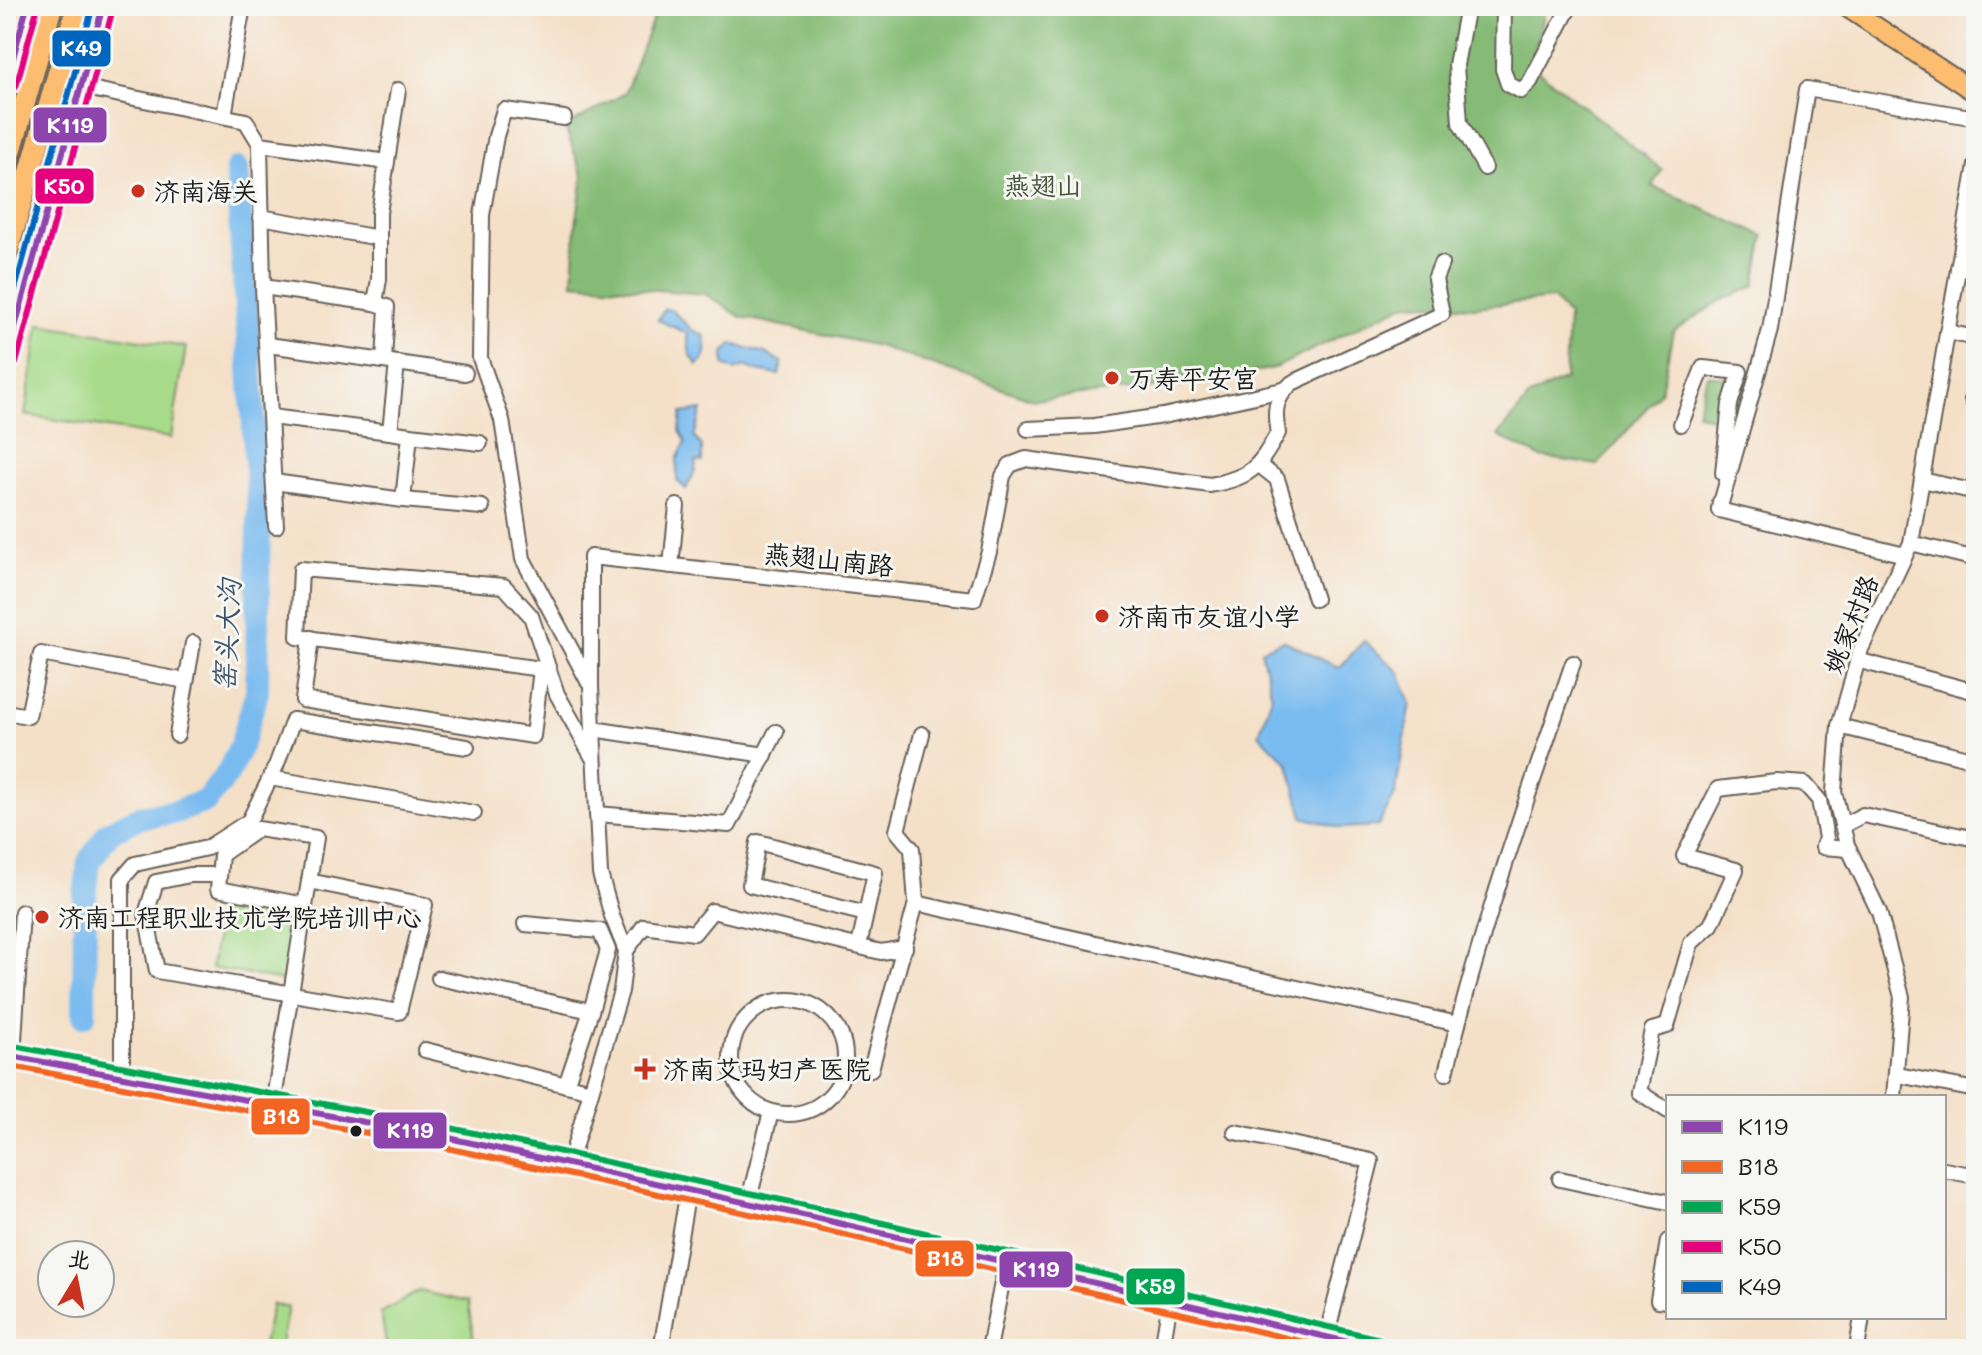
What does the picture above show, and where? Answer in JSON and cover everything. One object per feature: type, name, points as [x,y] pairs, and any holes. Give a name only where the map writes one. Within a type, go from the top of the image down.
[{"type":"highway","points":[[6,84],[27,6]]},
{"type":"highway","points":[[6,170],[52,6]]},
{"type":"highway","points":[[6,257],[77,6]]},
{"type":"highway","points":[[6,360],[11,324],[103,6]]},
{"type":"main road","points":[[1845,6],[1976,93]]},
{"type":"main road","points":[[10,1056],[444,1137],[1006,1262],[1319,1339],[1378,1349]]},
{"type":"street","points":[[224,116],[243,6]]},
{"type":"street","points":[[1467,6],[1456,65],[1460,123],[1485,168]]},
{"type":"street","points":[[1504,6],[1503,69],[1508,84],[1521,91],[1530,82],[1570,6]]},
{"type":"street","points":[[81,87],[246,121],[260,144],[263,287],[276,526]]},
{"type":"street","points":[[1719,510],[1770,330],[1807,89],[1976,118]]},
{"type":"street","points":[[375,303],[379,279],[379,213],[398,90]]},
{"type":"street","points":[[564,118],[504,110],[496,136],[482,215],[480,358],[502,420],[523,559],[591,687]]},
{"type":"street","points":[[260,144],[387,162]]},
{"type":"street","name":"姚家村路","points":[[1894,1095],[1902,997],[1879,912],[1849,849],[1834,792],[1839,726],[1857,660],[1908,549],[1976,165]]},
{"type":"street","points":[[261,217],[379,238]]},
{"type":"street","points":[[1028,429],[1094,426],[1163,416],[1283,390],[1292,383],[1442,314],[1435,279],[1441,264]]},
{"type":"street","points":[[1958,268],[1976,271]]},
{"type":"street","points":[[263,287],[387,307],[390,432]]},
{"type":"street","points":[[1947,332],[1976,338]]},
{"type":"street","points":[[268,345],[465,373]]},
{"type":"street","points":[[1681,424],[1703,368],[1740,372],[1730,404],[1719,510]]},
{"type":"street","points":[[1976,373],[1972,399],[1976,409]]},
{"type":"street","points":[[1283,390],[1274,412],[1278,433],[1258,464],[1277,479],[1315,599]]},
{"type":"street","points":[[271,417],[480,443]]},
{"type":"street","points":[[403,500],[410,435]]},
{"type":"street","name":"燕翅山南路","points":[[569,1165],[621,991],[626,951],[600,874],[591,687],[591,557],[974,599],[989,552],[1003,476],[1010,465],[1026,459],[1210,485],[1236,480],[1258,464]]},
{"type":"street","points":[[1922,480],[1976,492]]},
{"type":"street","points":[[274,482],[403,500],[482,507]]},
{"type":"street","points":[[671,566],[677,506]]},
{"type":"street","points":[[1719,510],[1908,549],[1976,559]]},
{"type":"street","points":[[545,669],[298,637],[301,569],[504,586],[531,616],[545,669],[595,762]]},
{"type":"street","points":[[311,638],[303,700],[533,736],[545,669]]},
{"type":"street","points":[[177,735],[193,643]]},
{"type":"street","points":[[6,712],[28,716],[41,654],[186,681]]},
{"type":"street","points":[[1857,660],[1976,692]]},
{"type":"street","points":[[1446,1073],[1501,877],[1573,663]]},
{"type":"street","points":[[122,1077],[122,879],[135,864],[207,848],[249,821],[293,720],[467,747]]},
{"type":"street","points":[[1839,726],[1976,760]]},
{"type":"street","points":[[593,729],[765,755]]},
{"type":"street","points":[[597,814],[729,825],[776,732]]},
{"type":"street","points":[[871,1069],[916,903],[912,849],[897,831],[922,734]]},
{"type":"street","points":[[270,778],[474,813]]},
{"type":"street","points":[[1666,1110],[1639,1092],[1652,1030],[1667,1026],[1691,943],[1711,925],[1736,870],[1684,856],[1718,789],[1777,782],[1805,784],[1819,800],[1826,838],[1823,847],[1849,849]]},
{"type":"street","points":[[1842,826],[1863,815],[1976,839]]},
{"type":"street","points":[[273,1105],[316,838],[258,829],[221,855],[218,889],[305,905]]},
{"type":"street","points":[[860,941],[866,914],[875,873],[758,842],[750,885],[866,914]]},
{"type":"street","points":[[219,875],[190,875],[156,882],[146,914],[157,971],[399,1012],[425,905],[309,881]]},
{"type":"street","points":[[916,903],[1458,1024]]},
{"type":"street","points":[[626,951],[644,926],[694,933],[712,911],[881,952],[905,948]]},
{"type":"street","points":[[10,1056],[22,912]]},
{"type":"street","points":[[525,924],[600,931],[608,950],[566,1085]]},
{"type":"street","points":[[439,978],[591,1011]]},
{"type":"street","points":[[782,999],[801,1000],[818,1007],[832,1019],[842,1035],[846,1053],[844,1072],[830,1096],[808,1111],[789,1115],[771,1112],[753,1103],[740,1088],[732,1070],[731,1051],[736,1032],[747,1016],[763,1005],[782,999]]},
{"type":"street","points":[[425,1050],[591,1091]]},
{"type":"street","points":[[1898,1075],[1976,1090]]},
{"type":"street","points":[[748,1203],[771,1112]]},
{"type":"street","points":[[1235,1132],[1371,1161],[1319,1339]]},
{"type":"street","points":[[1946,1170],[1976,1176]]},
{"type":"street","points":[[1560,1179],[1666,1202]]},
{"type":"street","points":[[661,1349],[688,1190]]},
{"type":"street","points":[[1666,1253],[1658,1300],[1666,1301]]},
{"type":"street","points":[[989,1349],[1006,1262]]},
{"type":"street","points":[[1162,1349],[1170,1301]]},
{"type":"street","points":[[1857,1349],[1862,1319]]},
{"type":"green space","name":"燕翅山","points":[[658,6],[1546,6],[1529,63],[1662,170],[1652,186],[1764,236],[1755,286],[1720,301],[1673,332],[1661,391],[1598,465],[1540,457],[1498,436],[1530,396],[1565,379],[1568,316],[1553,299],[1474,307],[1407,303],[1277,367],[1217,381],[1034,400],[878,346],[741,317],[705,294],[573,283],[576,225],[583,176],[565,127],[625,93]]},
{"type":"green space","points":[[39,324],[186,347],[171,438],[25,415]]},
{"type":"green space","points":[[1707,375],[1734,379],[1723,422],[1697,413]]},
{"type":"green space","points":[[222,901],[297,914],[285,981],[211,968]]},
{"type":"green space","points":[[419,1291],[468,1302],[475,1349],[387,1349],[381,1313]]},
{"type":"green space","points":[[272,1304],[288,1307],[280,1349],[262,1349]]},
{"type":"water","points":[[664,309],[672,310],[692,330],[704,335],[706,351],[698,365],[690,355],[687,333],[658,320]]},
{"type":"water","points":[[732,344],[765,353],[782,362],[779,375],[745,366],[734,370],[724,365],[724,353]]},
{"type":"water","points":[[702,410],[694,437],[702,446],[702,462],[696,461],[695,471],[686,489],[677,481],[677,459],[686,442],[680,431],[682,413]]},
{"type":"water","points":[[1283,640],[1339,668],[1364,641],[1399,672],[1411,703],[1395,794],[1378,826],[1340,828],[1303,817],[1289,764],[1259,734],[1272,696],[1261,650]]},
{"type":"waterway","name":"窑头大沟","points":[[84,1015],[85,897],[89,862],[109,832],[140,817],[175,812],[206,801],[228,773],[242,743],[257,692],[259,505],[237,169]]},
{"type":"transit line","name":"K119","points":[[6,84],[27,6]]},
{"type":"transit line","name":"K49","points":[[6,322],[93,6]]},
{"type":"transit line","name":"K119","points":[[6,360],[103,6]]},
{"type":"transit line","name":"K50","points":[[16,87],[37,9]]},
{"type":"transit line","name":"K50","points":[[16,363],[113,9]]},
{"type":"transit line","name":"K59","points":[[8,1045],[446,1127],[814,1207],[1380,1339]]},
{"type":"transit line","name":"K119","points":[[6,1055],[444,1137],[812,1217],[1378,1349]]},
{"type":"transit line","name":"B18","points":[[6,1065],[442,1147],[810,1227],[1334,1349]]},
{"type":"place","name":"济南海关","points":[[138,191]]},
{"type":"place","name":"万寿平安宫","points":[[1112,378]]},
{"type":"place","name":"济南市友谊小学","points":[[1102,616]]},
{"type":"place","name":"济南工程职业技术学院培训中心","points":[[42,917]]},
{"type":"place","name":"济南艾玛妇产医院","points":[[645,1069]]}]
